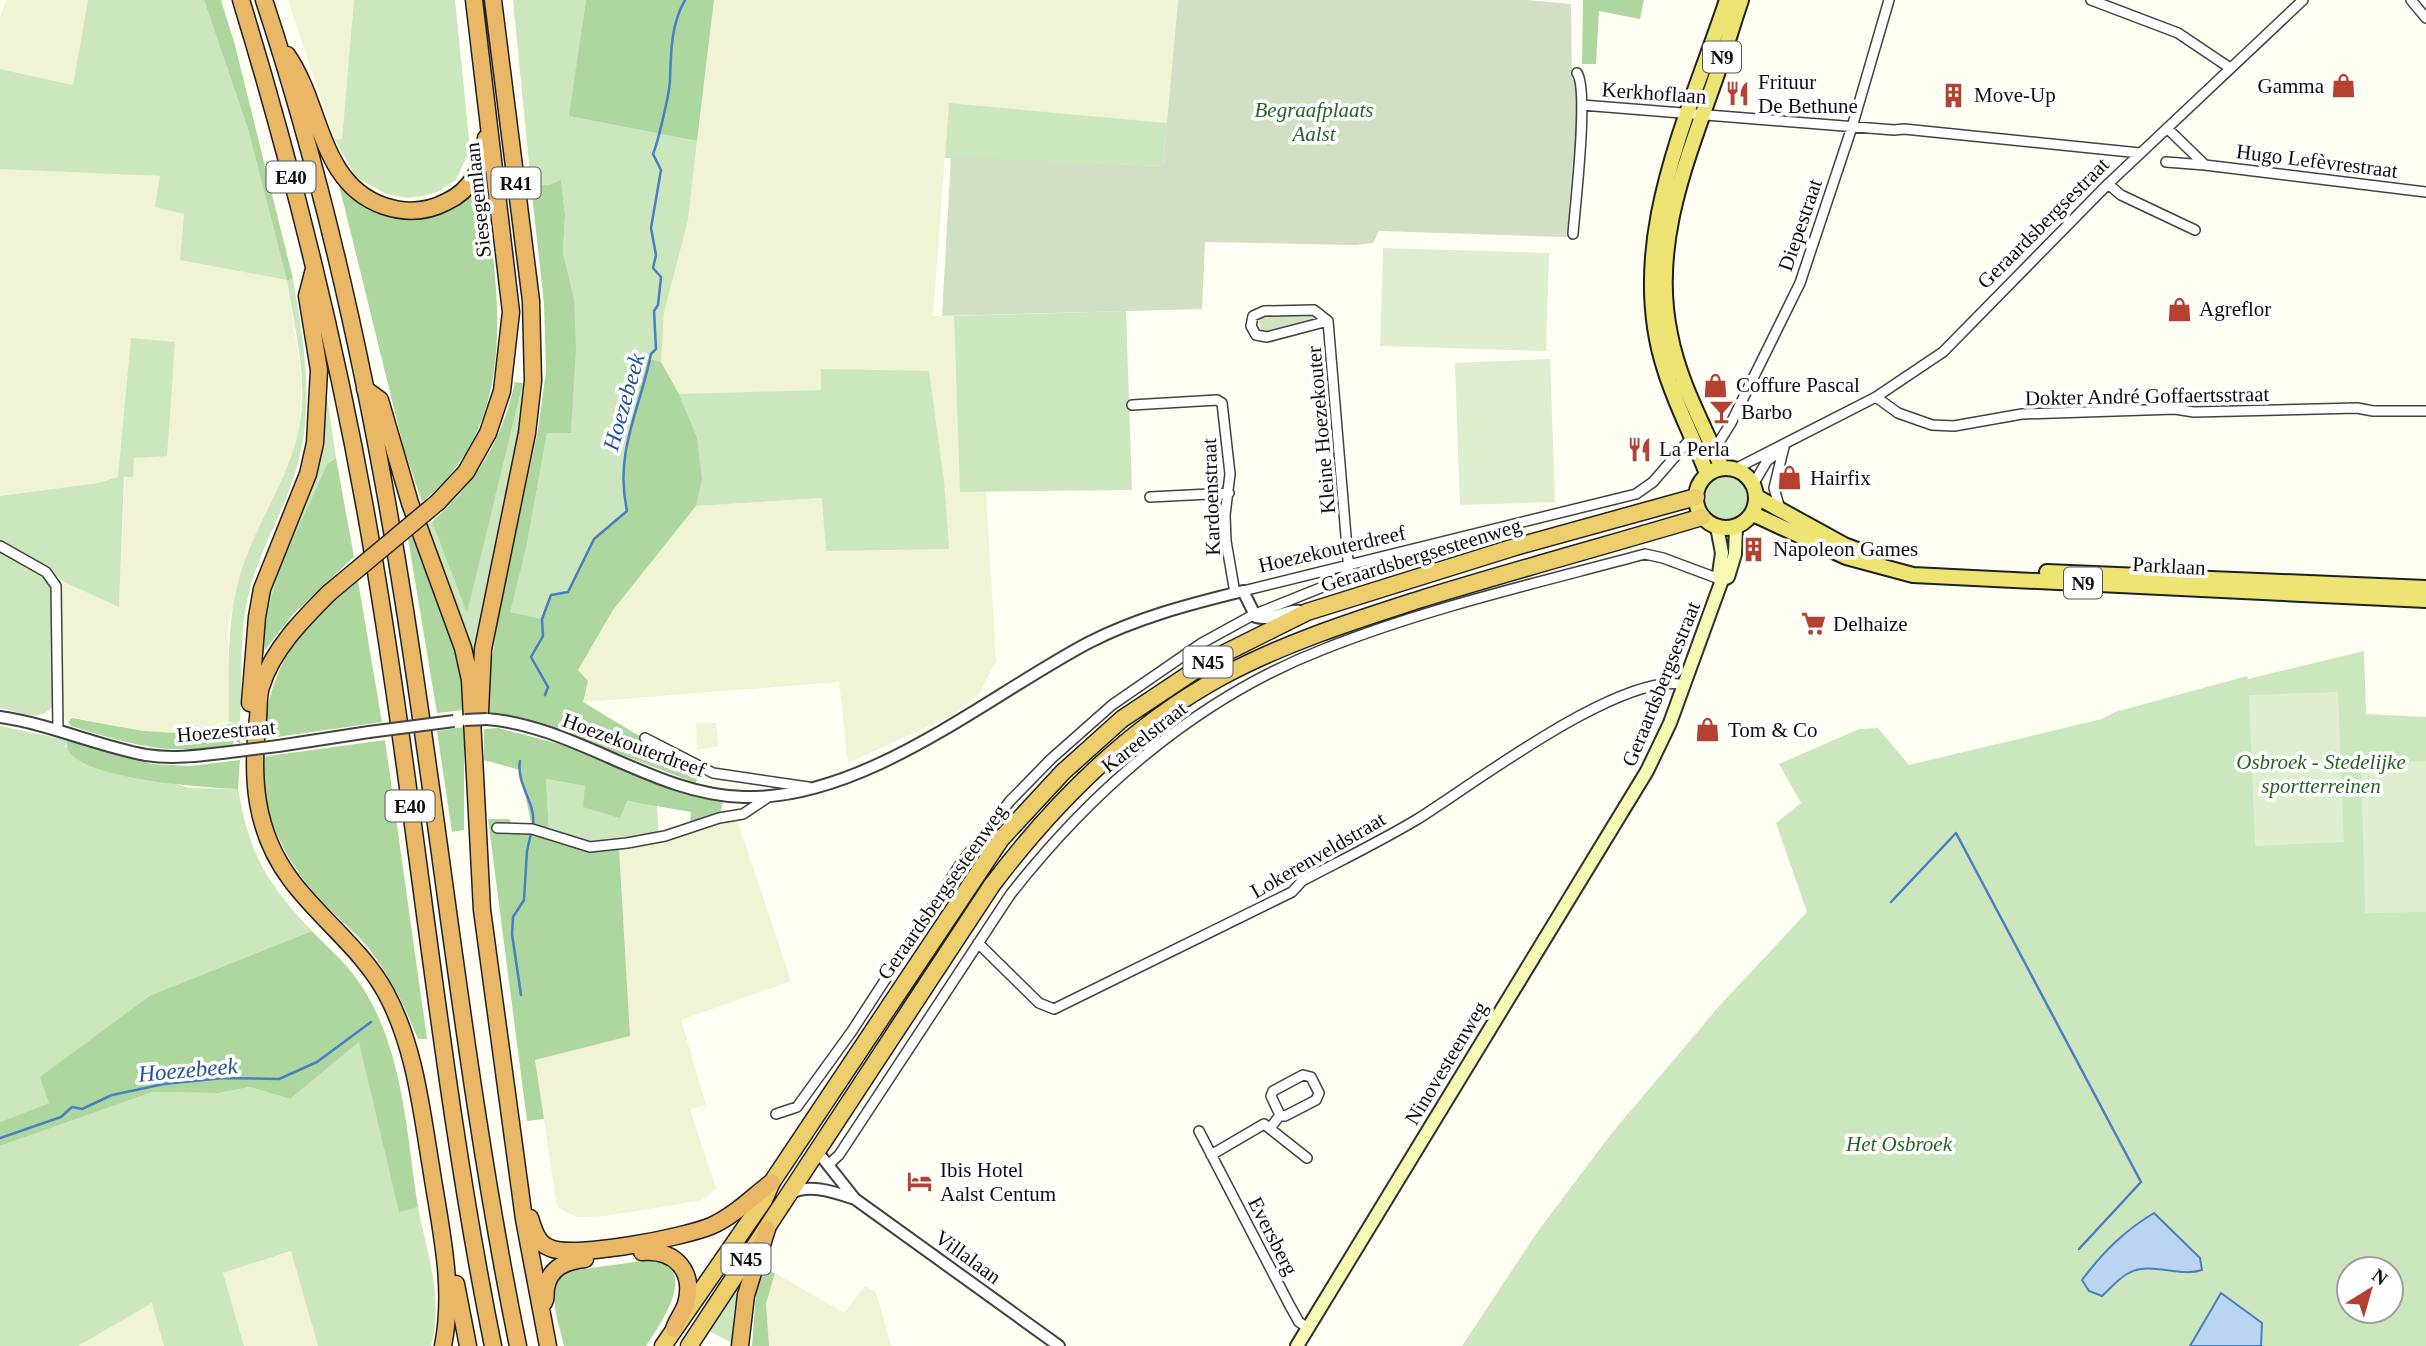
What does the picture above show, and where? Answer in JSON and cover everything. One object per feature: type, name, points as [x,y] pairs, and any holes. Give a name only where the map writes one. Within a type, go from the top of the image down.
[{"type":"highway","name":"E40","points":[[240,0],[267,86],[315,267],[342,389],[374,562],[458,1143],[493,1346]]},
{"type":"highway","name":"E40","points":[[264,0],[279,43],[317,180],[365,389],[404,604],[482,1144],[518,1346]]},
{"type":"highway","name":"Siesegemlaan","points":[[254,734],[261,687],[279,650],[329,593],[438,502],[466,472],[488,433],[502,391],[511,312],[474,0]]},
{"type":"highway","name":"Siesegemlaan","points":[[470,723],[480,717],[483,649],[532,394],[534,344],[493,0]]},
{"type":"highway","points":[[279,43],[299,73],[330,156],[343,179],[372,202],[409,211],[436,207],[463,192],[477,175],[486,153],[487,118]]},
{"type":"highway","points":[[315,267],[307,296],[319,370],[315,443],[307,474],[262,589],[250,685],[257,806],[274,856],[312,905],[359,955],[385,992],[401,1026],[415,1071],[445,1257],[449,1299],[443,1346]]},
{"type":"highway","points":[[365,389],[380,400],[410,503],[463,648],[470,680],[470,723],[482,910],[539,1310],[548,1346]]},
{"type":"highway","name":"Geraardsbergsesteenweg","points":[[663,1346],[750,1221],[772,1182],[976,872],[1023,814],[1090,745],[1159,692],[1209,661],[1307,612],[1515,547],[1696,497]]},
{"type":"highway","name":"Geraardsbergsesteenweg","points":[[689,1346],[1017,852],[1105,761],[1171,709],[1220,677],[1315,633],[1521,568],[1702,517]]},
{"type":"highway","points":[[524,1207],[535,1234],[548,1248],[579,1251],[660,1241],[712,1226],[734,1214],[772,1182]]},
{"type":"highway","points":[[740,1346],[746,1295],[767,1228]]},
{"type":"highway","points":[[539,1310],[546,1300],[549,1278],[565,1262],[660,1252],[678,1262],[686,1278],[687,1301],[674,1329]]},
{"type":"highway","points":[[445,1257],[452,1265],[468,1346]]},
{"type":"main road","name":"N9","points":[[1727,0],[1695,112],[1671,215],[1664,279],[1667,319],[1676,360],[1714,450],[1728,468]]},
{"type":"main road","name":"N9","points":[[1707,474],[1664,369],[1653,312],[1651,267],[1661,198],[1741,0]]},
{"type":"main road","points":[[1728,468],[1755,490],[1753,514],[1736,527],[1717,527],[1702,517],[1696,497],[1700,482],[1707,474],[1728,468]]},
{"type":"main road","name":"Parklaan","points":[[1755,490],[1784,514],[1867,555],[1927,567],[2426,587]]},
{"type":"main road","name":"Parklaan","points":[[1753,514],[1846,557],[1913,575],[2426,600]]},
{"type":"main road","name":"Geraardsbergsestraat","points":[[1717,527],[1722,553],[1719,575],[1723,580]]},
{"type":"main road","name":"Geraardsbergsestraat","points":[[1631,801],[1662,741],[1723,580],[1728,577],[1734,559],[1736,527]]},
{"type":"main road","name":"Ninovesteenweg","points":[[1297,1346],[1519,977],[1631,801]]},
{"type":"street","name":"Diepestraat","points":[[1714,450],[1731,423],[1800,283],[1852,127],[1889,0]]},
{"type":"street","points":[[2091,0],[2178,33],[2230,68]]},
{"type":"street","name":"Geraardsbergsestraat","points":[[1728,468],[1786,445],[1919,371],[1942,352],[2140,153],[2304,0]]},
{"type":"street","points":[[2411,0],[2426,18]]},
{"type":"street","name":"Kerkhoflaan","points":[[1573,234],[1582,105],[1582,80],[1577,73]]},
{"type":"street","name":"Kerkhoflaan","points":[[1582,105],[1951,133],[2140,153]]},
{"type":"street","name":"Hugo Lefèvrestraat","points":[[2167,128],[2204,165]]},
{"type":"street","name":"Hugo Lefèvrestraat","points":[[2166,162],[2426,192]]},
{"type":"street","points":[[2108,184],[2121,195],[2195,230]]},
{"type":"street","name":"Kleine Hoezekouter","points":[[1328,321],[1266,337],[1256,335],[1251,324],[1255,314],[1264,311],[1314,310],[1328,321],[1349,572],[1345,577]]},
{"type":"street","name":"Dokter André Goffaertsstraat","points":[[1876,397],[1898,413],[1932,425],[1954,426],[2022,414],[2162,409],[2194,412],[2357,408],[2373,411],[2426,411]]},
{"type":"street","name":"Kardoenstraat","points":[[1132,405],[1220,401],[1224,407],[1229,493],[1225,515],[1239,592]]},
{"type":"street","name":"Hoezekouterdreef","points":[[470,723],[528,727],[720,796],[770,796],[810,788],[856,774],[915,745],[1063,657],[1114,631],[1166,612],[1239,592],[1636,494],[1653,482],[1692,437]]},
{"type":"street","points":[[1784,514],[1775,498],[1774,488],[1776,471],[1786,445]]},
{"type":"street","name":"Geraardsbergsestraat","points":[[1755,490],[1767,461],[1786,445]]},
{"type":"street","points":[[1150,497],[1229,493]]},
{"type":"street","points":[[0,546],[46,572],[56,586],[58,730]]},
{"type":"street","name":"Kareelstraat","points":[[828,1165],[839,1155],[978,943],[1039,858],[1100,794],[1182,726],[1272,673],[1323,649],[1414,618],[1645,554],[1723,580]]},
{"type":"street","name":"Hoezekouterdreef","points":[[776,1114],[797,1107],[852,1031],[961,863],[1010,801],[1051,760],[1112,705],[1227,629],[1253,615],[1345,577]]},
{"type":"street","name":"Hoezekouterdreef","points":[[1239,592],[1253,615]]},
{"type":"street","points":[[1253,615],[1265,620],[1292,610],[1307,612]]},
{"type":"street","name":"Lokerenveldstraat","points":[[978,943],[1039,1003],[1054,1009],[1292,892],[1302,881],[1413,821],[1581,715],[1648,686],[1664,682],[1685,685]]},
{"type":"street","name":"Hoezestraat","points":[[0,717],[147,755],[191,757],[369,732],[470,723]]},
{"type":"street","name":"Hoezekouterdreef","points":[[645,738],[713,773],[810,788]]},
{"type":"street","name":"Hoezekouterdreef","points":[[497,828],[532,829],[590,847],[627,843],[665,836],[719,818],[743,814],[770,796]]},
{"type":"street","points":[[1303,1075],[1311,1077],[1319,1093],[1316,1100],[1285,1116],[1280,1115],[1271,1096],[1273,1091],[1303,1075]]},
{"type":"street","points":[[1271,1127],[1280,1115]]},
{"type":"street","points":[[1212,1156],[1260,1125],[1271,1127],[1307,1158]]},
{"type":"street","name":"Eversberg","points":[[1199,1130],[1290,1306],[1299,1322],[1308,1328]]},
{"type":"street","name":"Villalaan","points":[[817,1152],[855,1199],[1059,1346]]},
{"type":"street","name":"Villalaan","points":[[789,1195],[796,1190],[830,1191],[855,1199]]},
{"type":"green space","points":[[6,0],[88,0],[73,85],[0,69],[0,17]]},
{"type":"green space","points":[[88,0],[204,0],[248,129],[287,279],[293,279],[306,382],[304,434],[291,485],[259,562],[246,606],[242,639],[240,722],[229,722],[230,638],[235,596],[247,555],[295,445],[302,410],[299,354],[287,280],[180,260],[184,214],[155,207],[160,176],[0,169],[0,69],[73,85]]},
{"type":"green space","points":[[204,0],[221,0],[235,45],[293,279],[287,280],[248,129]]},
{"type":"green space","points":[[288,0],[354,0],[342,139],[335,140]]},
{"type":"green space","points":[[354,0],[455,0],[470,149],[456,180],[437,192],[407,198],[386,194],[356,177],[335,140],[342,139]]},
{"type":"green space","points":[[513,0],[586,0],[570,116],[697,141],[688,220],[664,313],[661,362],[647,358],[628,434],[624,472],[627,511],[594,539],[568,592],[551,596],[542,619],[509,612],[527,544],[547,433],[571,432],[574,298],[563,253],[565,215],[561,181],[549,185],[531,185]]},
{"type":"green space","points":[[586,0],[714,0],[697,141],[569,116]]},
{"type":"green space","points":[[714,0],[1178,0],[1167,123],[949,103],[933,316],[954,316],[960,491],[986,491],[996,661],[979,694],[953,715],[848,763],[839,682],[583,702],[578,670],[613,610],[696,506],[823,498],[826,551],[949,549],[821,369],[821,390],[679,394],[661,362],[664,313],[688,220]]},
{"type":"green space","name":"Begraafplaats Aalst","points":[[1178,0],[1527,0],[1571,4],[1572,80],[1579,81],[1567,237],[1379,231],[1373,243],[1356,245],[1205,242],[1202,309],[942,316],[951,157],[1163,166]]},
{"type":"green space","points":[[1583,0],[1644,0],[1640,19],[1599,11],[1596,64],[1582,64]]},
{"type":"green space","points":[[949,103],[1167,123],[1163,166],[945,158]]},
{"type":"green space","points":[[0,169],[160,176],[184,214],[180,260],[287,280],[302,381],[300,425],[289,466],[247,554],[228,627],[229,722],[178,733],[143,731],[76,718],[68,722],[63,715],[62,581],[119,606],[131,339],[119,478],[0,496]]},
{"type":"green space","points":[[481,179],[494,265],[497,309],[496,352],[490,394],[476,433],[454,470],[422,502],[404,449],[339,185],[356,200],[375,210],[412,218],[448,208],[465,196]]},
{"type":"green space","points":[[561,180],[565,215],[563,253],[574,298],[576,348],[571,433],[547,433],[527,544],[510,612],[542,619],[551,595],[568,591],[594,539],[627,511],[624,472],[628,434],[647,358],[661,362],[679,394],[697,438],[702,480],[696,506],[613,610],[578,670],[588,681],[583,702],[699,772],[696,783],[527,719],[484,711],[499,612],[538,430],[546,371],[544,304],[531,185],[549,185]]},
{"type":"green space","points":[[1383,248],[1549,253],[1546,351],[1380,346]]},
{"type":"green space","points":[[1126,311],[1132,490],[960,492],[954,316]]},
{"type":"green space","points":[[1263,315],[1311,315],[1316,319],[1314,322],[1266,334],[1261,330],[1259,322]]},
{"type":"green space","points":[[131,338],[175,342],[167,456],[134,458],[133,477],[124,477],[119,607],[62,581],[53,572],[0,541],[0,496],[98,483],[118,477]]},
{"type":"green space","points":[[1550,359],[1555,502],[1460,505],[1455,363]]},
{"type":"green space","points":[[821,369],[929,371],[944,481],[949,549],[826,551],[822,498],[696,506],[699,462],[690,422],[679,394],[821,390]]},
{"type":"green space","points":[[515,382],[523,383],[467,613],[432,522],[462,491],[485,460],[502,424]]},
{"type":"green space","points":[[523,383],[523,407],[472,653],[427,524],[432,522],[467,612]]},
{"type":"green space","points":[[326,390],[336,458],[327,464],[265,638],[265,650],[258,667],[261,612],[319,448]]},
{"type":"green space","points":[[336,458],[354,557],[293,614],[265,650],[270,602],[277,578],[327,464]]},
{"type":"green space","points":[[1727,476],[1736,477],[1743,482],[1748,489],[1748,507],[1743,514],[1736,519],[1727,520],[1718,519],[1711,514],[1706,507],[1705,498],[1706,489],[1711,482],[1718,477]]},
{"type":"green space","points":[[416,535],[464,679],[464,710],[437,713],[408,539]]},
{"type":"green space","points":[[0,550],[42,574],[50,585],[54,703],[44,714],[30,715],[0,708]]},
{"type":"green space","points":[[358,581],[382,722],[263,739],[273,688],[291,649],[304,631]]},
{"type":"green space","name":"Het Osbroek","points":[[2364,651],[2366,714],[2426,717],[2426,1346],[1462,1346],[1538,1231],[1611,1134],[1721,1004],[1807,912],[1776,823],[1801,803],[1779,764],[1859,729],[1878,728],[1909,765],[2102,719],[2115,712],[2247,676],[2248,679]]},
{"type":"green space","name":"Osbroek - Stedelijke sportterreinen","points":[[2338,692],[2344,842],[2255,846],[2249,695]]},
{"type":"green space","points":[[72,718],[143,731],[178,733],[240,722],[240,744],[234,739],[233,745],[210,748],[150,747],[71,726],[68,722]]},
{"type":"green space","points":[[696,723],[716,723],[719,746],[697,750]]},
{"type":"green space","points":[[0,726],[67,740],[65,747],[189,788],[238,789],[248,833],[262,867],[283,898],[312,931],[151,995],[49,1103],[0,1122]]},
{"type":"green space","points":[[464,727],[464,830],[452,832],[437,731]]},
{"type":"green space","points":[[498,728],[563,745],[723,802],[720,813],[690,823],[691,812],[627,801],[620,818],[583,807],[585,786],[546,779],[549,831],[532,827],[520,770],[484,760],[484,729]]},
{"type":"green space","points":[[67,740],[152,764],[190,766],[240,760],[238,789],[139,779],[109,772],[85,764],[70,753]]},
{"type":"green space","points":[[385,740],[427,1039],[418,1039],[397,993],[370,950],[318,897],[294,865],[276,832],[262,777],[261,757]]},
{"type":"green space","points":[[2426,761],[2426,912],[2365,913],[2361,763]]},
{"type":"green space","points":[[546,779],[585,786],[620,818],[626,801],[657,805],[659,835],[591,843],[549,831]]},
{"type":"green space","points":[[736,817],[791,981],[681,1020],[706,1105],[690,1109],[716,1189],[702,1200],[604,1216],[576,1217],[557,1207],[535,1060],[630,1036],[619,848],[657,841]]},
{"type":"green space","points":[[488,819],[509,819],[517,830],[591,850],[619,848],[630,1036],[535,1060],[544,1119],[527,1121]]},
{"type":"green space","points":[[312,931],[356,978],[372,1003],[384,1030],[406,1118],[418,1207],[399,1212],[359,1042],[290,1099],[250,1087],[219,1093],[153,1092],[0,1146],[0,1122],[49,1103],[40,1077],[151,995]]},
{"type":"green space","points":[[360,1041],[399,1211],[418,1207],[435,1293],[435,1328],[431,1346],[318,1346],[291,1251],[223,1273],[244,1346],[164,1346],[152,1303],[78,1346],[0,1346],[0,1146],[153,1092],[219,1093],[250,1087],[290,1099]]},
{"type":"green space","points":[[292,1251],[318,1346],[244,1346],[223,1273]]},
{"type":"green space","points":[[649,1260],[665,1264],[673,1272],[675,1283],[668,1310],[646,1346],[564,1346],[554,1294],[561,1277],[570,1271]]},
{"type":"green space","points":[[765,1270],[775,1273],[766,1304],[769,1346],[752,1346],[756,1293]]},
{"type":"green space","points":[[775,1273],[844,1313],[865,1286],[876,1292],[891,1346],[769,1346],[766,1304]]},
{"type":"green space","points":[[738,1284],[741,1286],[734,1311],[732,1343],[709,1331]]},
{"type":"green space","points":[[153,1303],[164,1346],[78,1346],[134,1313]]},
{"type":"water","points":[[2154,1213],[2200,1258],[2202,1270],[2136,1270],[2120,1279],[2102,1296],[2089,1291],[2082,1280],[2090,1270],[2106,1251]]},
{"type":"water","points":[[2221,1293],[2262,1323],[2261,1346],[2190,1346]]},
{"type":"waterway","name":"Hoezebeek","points":[[545,695],[548,687],[531,657],[543,636],[542,619],[551,595],[568,592],[594,539],[627,511],[624,490],[626,450],[651,354],[656,349],[654,311],[658,305],[661,277],[653,268],[656,255],[651,228],[661,170],[653,154],[668,95],[674,28],[685,0]]},
{"type":"waterway","name":"Hoezebeek","points":[[520,761],[521,778],[532,809],[533,825]]},
{"type":"waterway","name":"Hoezebeek","points":[[521,995],[512,934],[513,917],[524,900],[527,851],[531,833]]},
{"type":"waterway","points":[[1891,902],[1956,833],[2141,1182],[2079,1249]]},
{"type":"waterway","name":"Hoezebeek","points":[[0,1138],[61,1117],[72,1107],[82,1109],[112,1095],[164,1084],[223,1078],[279,1079],[317,1062],[371,1022]]},
{"type":"place","name":"Gamma","points":[[2344,86]]},
{"type":"place","name":"Frituur De Bethune","points":[[1738,94]]},
{"type":"place","name":"Move-Up","points":[[1954,95]]},
{"type":"place","name":"Agreflor","points":[[2179,309]]},
{"type":"place","name":"Coffure Pascal","points":[[1716,385]]},
{"type":"place","name":"Barbo","points":[[1721,412]]},
{"type":"place","name":"La Perla","points":[[1639,449]]},
{"type":"place","name":"Hairfix","points":[[1790,478]]},
{"type":"place","name":"Napoleon Games","points":[[1753,549]]},
{"type":"place","name":"Delhaize","points":[[1813,624]]},
{"type":"place","name":"Tom & Co","points":[[1708,730]]},
{"type":"place","name":"Ibis Hotel Aalst Centum","points":[[920,1182]]}]
